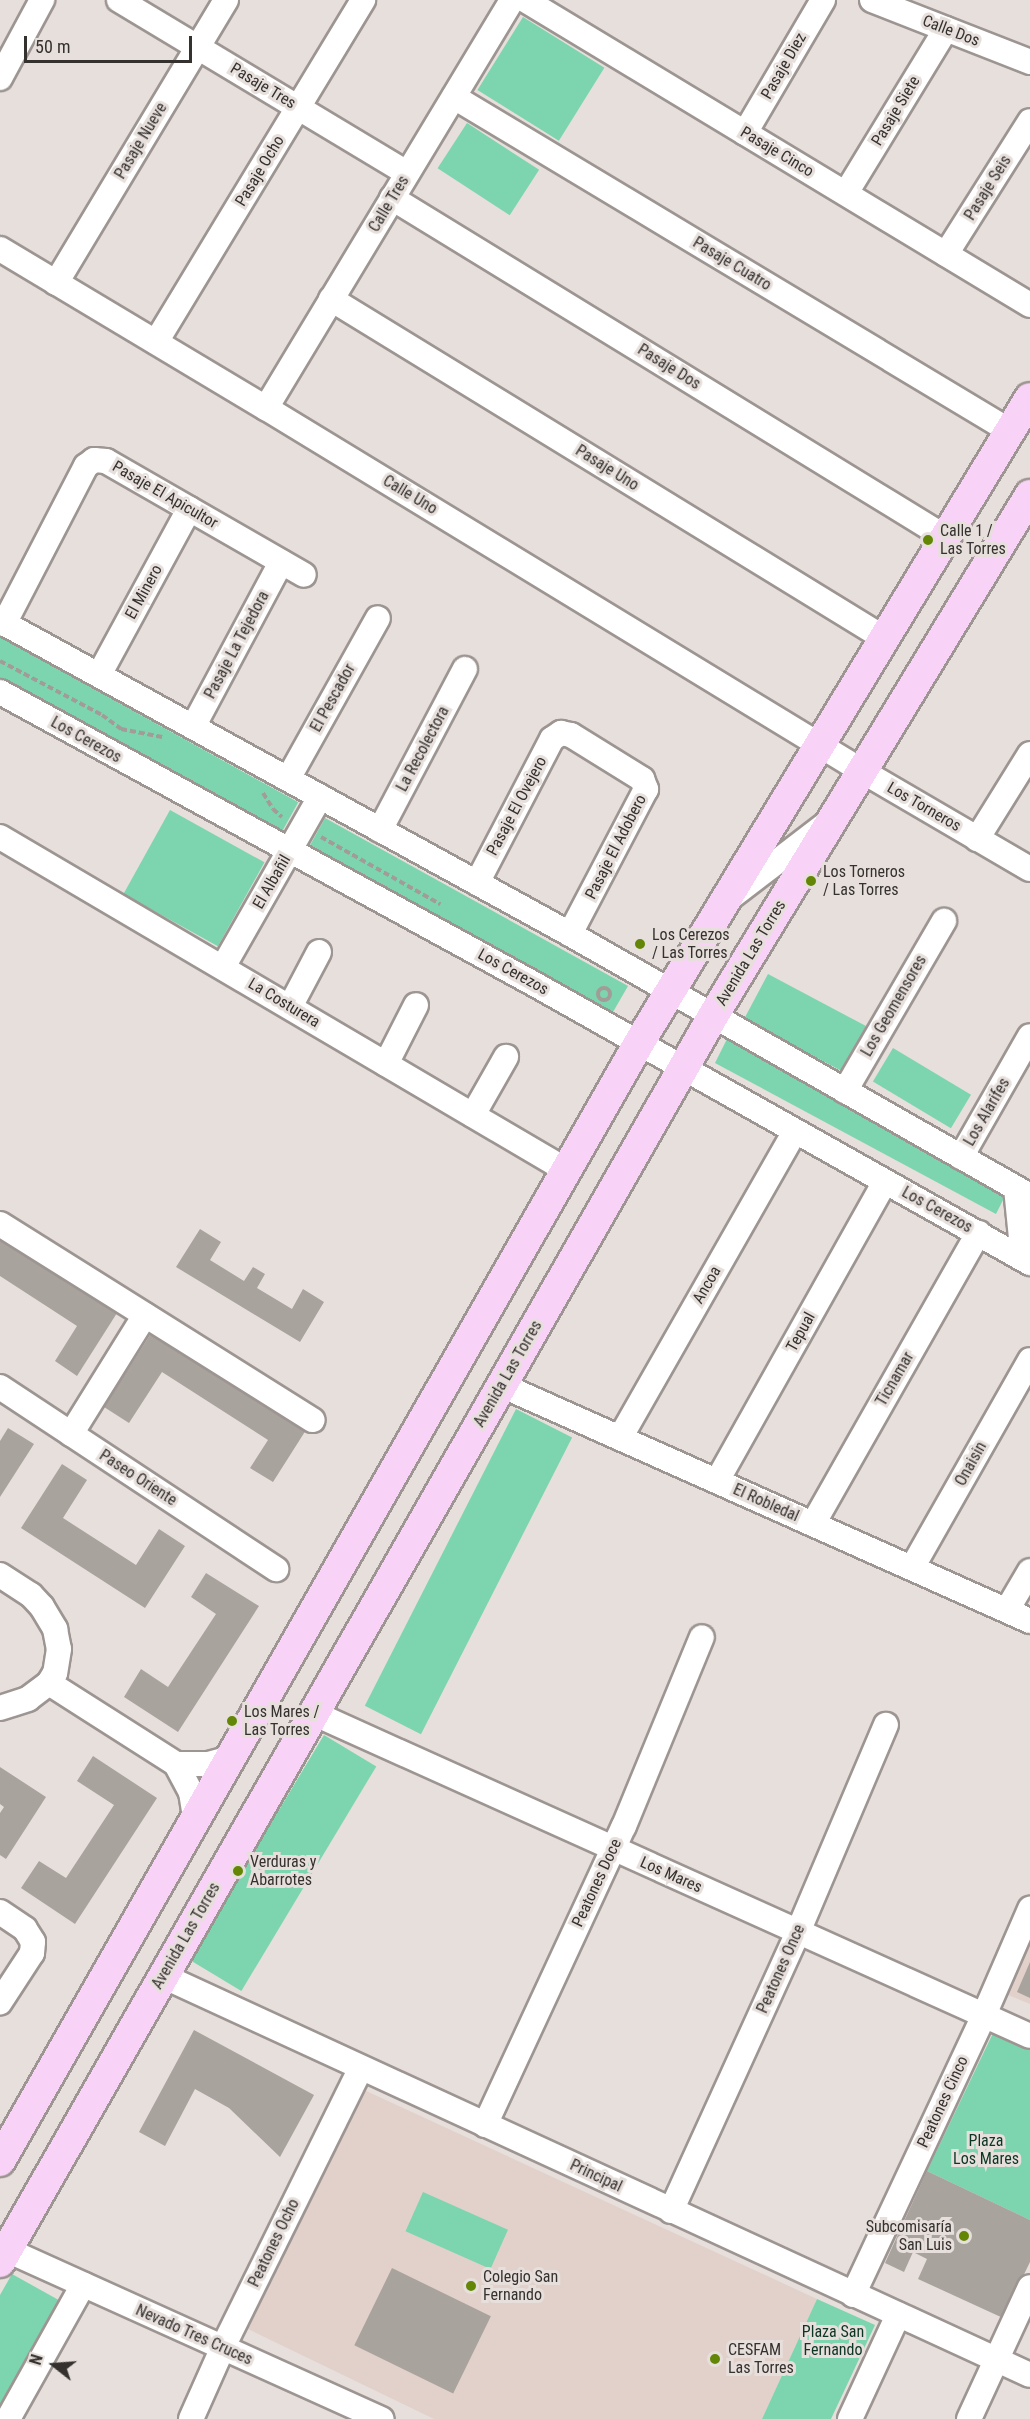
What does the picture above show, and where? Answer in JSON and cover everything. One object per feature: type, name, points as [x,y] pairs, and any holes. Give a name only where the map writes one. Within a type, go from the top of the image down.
[{"type":"main road","points":[[0,2161],[669,991],[1030,398]]},
{"type":"main road","name":"Avenida Las Torres","points":[[3,2256],[713,1016],[1030,495]]},
{"type":"main road","points":[[291,1652],[306,1650],[317,1654],[328,1664],[332,1678]]},
{"type":"main road","points":[[98,1991],[114,2009],[124,2014],[141,2014]]},
{"type":"street","points":[[0,78],[42,0]]},
{"type":"street","name":"Pasaje Tres","points":[[119,0],[407,172]]},
{"type":"street","name":"Pasaje Nueve","points":[[56,283],[226,0]]},
{"type":"street","name":"Pasaje Ocho","points":[[156,342],[363,0]]},
{"type":"street","name":"Calle Tres","points":[[266,408],[512,0]]},
{"type":"street","name":"Pasaje Cinco","points":[[525,0],[1030,305]]},
{"type":"street","name":"Pasaje Diez","points":[[745,133],[823,0]]},
{"type":"street","name":"Calle Dos","points":[[872,0],[1030,62]]},
{"type":"street","name":"Pasaje Siete","points":[[846,194],[946,29]]},
{"type":"street","name":"Pasaje Cuatro","points":[[454,97],[1010,430]]},
{"type":"street","name":"Pasaje Seis","points":[[946,254],[1030,121]]},
{"type":"street","name":"Pasaje Dos","points":[[392,198],[945,537]]},
{"type":"street","name":"Calle Uno","points":[[0,249],[266,408],[818,745]]},
{"type":"street","name":"Pasaje Uno","points":[[331,299],[884,638]]},
{"type":"street","name":"Pasaje El Apicultor","points":[[2,623],[89,462],[100,459],[304,575]]},
{"type":"street","name":"El Minero","points":[[99,675],[189,509]]},
{"type":"street","name":"Pasaje La Tejedora","points":[[193,727],[281,562]]},
{"type":"street","name":"El Pescador","points":[[288,779],[378,618]]},
{"type":"street","name":"Los Cerezos","points":[[2,623],[570,934],[1023,1192],[1026,1261]]},
{"type":"street","name":"La Recolectora","points":[[380,830],[465,669]]},
{"type":"street","name":"Los Cerezos","points":[[0,692],[639,1043],[1026,1261]]},
{"type":"street","name":"Pasaje El Ovejero","points":[[477,883],[552,739],[561,733]]},
{"type":"street","name":"Pasaje El Adobero","points":[[561,733],[571,735],[638,775],[646,789],[570,934]]},
{"type":"street","name":"Los Torneros","points":[[818,745],[1030,869]]},
{"type":"street","points":[[978,839],[1030,754]]},
{"type":"street","name":"El Albañil","points":[[223,967],[320,797]]},
{"type":"street","points":[[723,903],[832,820]]},
{"type":"street","name":"La Costurera","points":[[0,837],[566,1170]]},
{"type":"street","name":"Los Geomensores","points":[[845,1091],[944,921]]},
{"type":"street","points":[[290,1007],[319,952]]},
{"type":"street","points":[[386,1064],[416,1005]]},
{"type":"street","name":"Los Alarifes","points":[[961,1157],[1030,1036]]},
{"type":"street","points":[[473,1115],[506,1057]]},
{"type":"street","name":"Ancoa","points":[[620,1438],[795,1131]]},
{"type":"street","name":"Tepual","points":[[717,1481],[885,1182]]},
{"type":"street","points":[[0,1224],[313,1420]]},
{"type":"street","name":"Ticnamar","points":[[813,1524],[978,1233]]},
{"type":"street","points":[[71,1434],[145,1315]]},
{"type":"street","name":"Onaisin","points":[[912,1568],[1030,1360]]},
{"type":"street","name":"El Robledal","points":[[501,1385],[1030,1621]]},
{"type":"street","name":"Paseo Oriente","points":[[0,1387],[276,1569]]},
{"type":"street","points":[[1007,1610],[1030,1571]]},
{"type":"street","points":[[0,1575],[31,1595],[42,1607],[55,1629],[59,1655],[49,1683],[22,1702],[0,1708]]},
{"type":"street","name":"Peatones Doce","points":[[485,2125],[613,1848],[702,1637]]},
{"type":"street","points":[[49,1683],[176,1764],[191,1792],[195,1818]]},
{"type":"street","name":"Los Mares","points":[[313,1713],[1030,2036]]},
{"type":"street","name":"Peatones Once","points":[[671,2211],[798,1932],[886,1725]]},
{"type":"street","points":[[176,1764],[208,1764],[230,1758]]},
{"type":"street","name":"Peatones Cinco","points":[[852,2295],[984,2015],[1030,1909]]},
{"type":"street","points":[[0,1912],[25,1929],[33,1942],[32,1953],[0,2002]]},
{"type":"street","name":"Principal","points":[[162,1976],[1030,2376]]},
{"type":"street","name":"Peatones Ocho","points":[[190,2419],[222,2347],[361,2068]]},
{"type":"street","name":"Nevado Tres Cruces","points":[[3,2256],[83,2285],[382,2419]]},
{"type":"street","points":[[8,2419],[83,2285]]},
{"type":"street","points":[[969,2419],[1030,2287]]},
{"type":"street","points":[[850,2419],[898,2316]]},
{"type":"shaded area","points":[[1030,1936],[1030,2004],[1006,1994]]},
{"type":"shaded area","name":"Colegio San Fernando","points":[[364,2090],[817,2299],[762,2419],[434,2419],[248,2329]]},
{"type":"green space","points":[[523,17],[604,68],[559,141],[477,90]]},
{"type":"green space","points":[[467,123],[539,170],[510,215],[438,168]]},
{"type":"green space","points":[[0,637],[298,802],[277,840],[0,686]]},
{"type":"green space","points":[[170,810],[264,862],[218,946],[123,894]]},
{"type":"green space","points":[[325,818],[628,986],[613,1012],[308,849]]},
{"type":"green space","points":[[768,974],[866,1026],[842,1071],[744,1019]]},
{"type":"green space","points":[[729,1035],[1005,1196],[996,1214],[715,1063]]},
{"type":"green space","points":[[893,1048],[971,1095],[951,1128],[873,1081]]},
{"type":"green space","points":[[516,1409],[572,1438],[421,1734],[365,1706]]},
{"type":"green space","points":[[324,1735],[376,1766],[241,1991],[189,1960]]},
{"type":"green space","name":"Plaza Los Mares","points":[[995,2029],[1030,2045],[1030,2220],[927,2171]]},
{"type":"green space","points":[[423,2192],[508,2230],[490,2269],[406,2231]]},
{"type":"green space","points":[[12,2274],[64,2303],[0,2416],[0,2295]]},
{"type":"green space","name":"Plaza San Fernando","points":[[817,2299],[875,2325],[831,2419],[762,2419]]},
{"type":"building","points":[[200,1229],[221,1242],[210,1260],[244,1281],[253,1267],[265,1274],[257,1288],[292,1309],[303,1289],[324,1302],[300,1342],[176,1267]]},
{"type":"building","points":[[0,1237],[117,1313],[77,1376],[55,1361],[77,1326],[0,1276]]},
{"type":"building","points":[[152,1332],[306,1430],[273,1482],[250,1468],[268,1440],[162,1372],[129,1423],[104,1407]]},
{"type":"building","points":[[8,1428],[34,1444],[0,1497],[0,1441]]},
{"type":"building","points":[[62,1464],[87,1480],[63,1518],[136,1565],[159,1529],[185,1546],[145,1608],[21,1528]]},
{"type":"building","points":[[206,1573],[259,1606],[178,1732],[124,1697],[141,1669],[168,1687],[216,1614],[191,1597]]},
{"type":"building","points":[[93,1756],[157,1798],[75,1924],[21,1888],[39,1861],[66,1878],[114,1805],[77,1781]]},
{"type":"building","points":[[0,1767],[46,1797],[6,1859],[0,1855],[0,1813],[4,1807],[0,1804]]},
{"type":"building","points":[[1030,1962],[1030,1998],[1017,1992]]},
{"type":"building","points":[[194,2030],[314,2095],[280,2157],[229,2108],[195,2089],[165,2146],[139,2132]]},
{"type":"building","name":"Subcomisaría San Luis","points":[[927,2171],[1030,2220],[1030,2262],[1003,2318],[918,2279],[927,2259],[913,2252],[904,2272],[885,2263]]},
{"type":"building","points":[[392,2268],[491,2316],[453,2394],[354,2345]]},
{"type":"place","name":"Calle 1 / Las Torres","points":[[928,540]]},
{"type":"place","name":"Los Torneros / Las Torres","points":[[811,881]]},
{"type":"place","name":"Los Cerezos / Las Torres","points":[[640,944]]},
{"type":"place","name":"Los Mares / Las Torres","points":[[232,1721]]},
{"type":"place","name":"Verduras y Abarrotes","points":[[238,1871]]},
{"type":"place","name":"Subcomisaría San Luis","points":[[964,2236]]},
{"type":"place","name":"Colegio San Fernando","points":[[471,2286]]},
{"type":"place","name":"CESFAM Las Torres","points":[[715,2359]]}]
